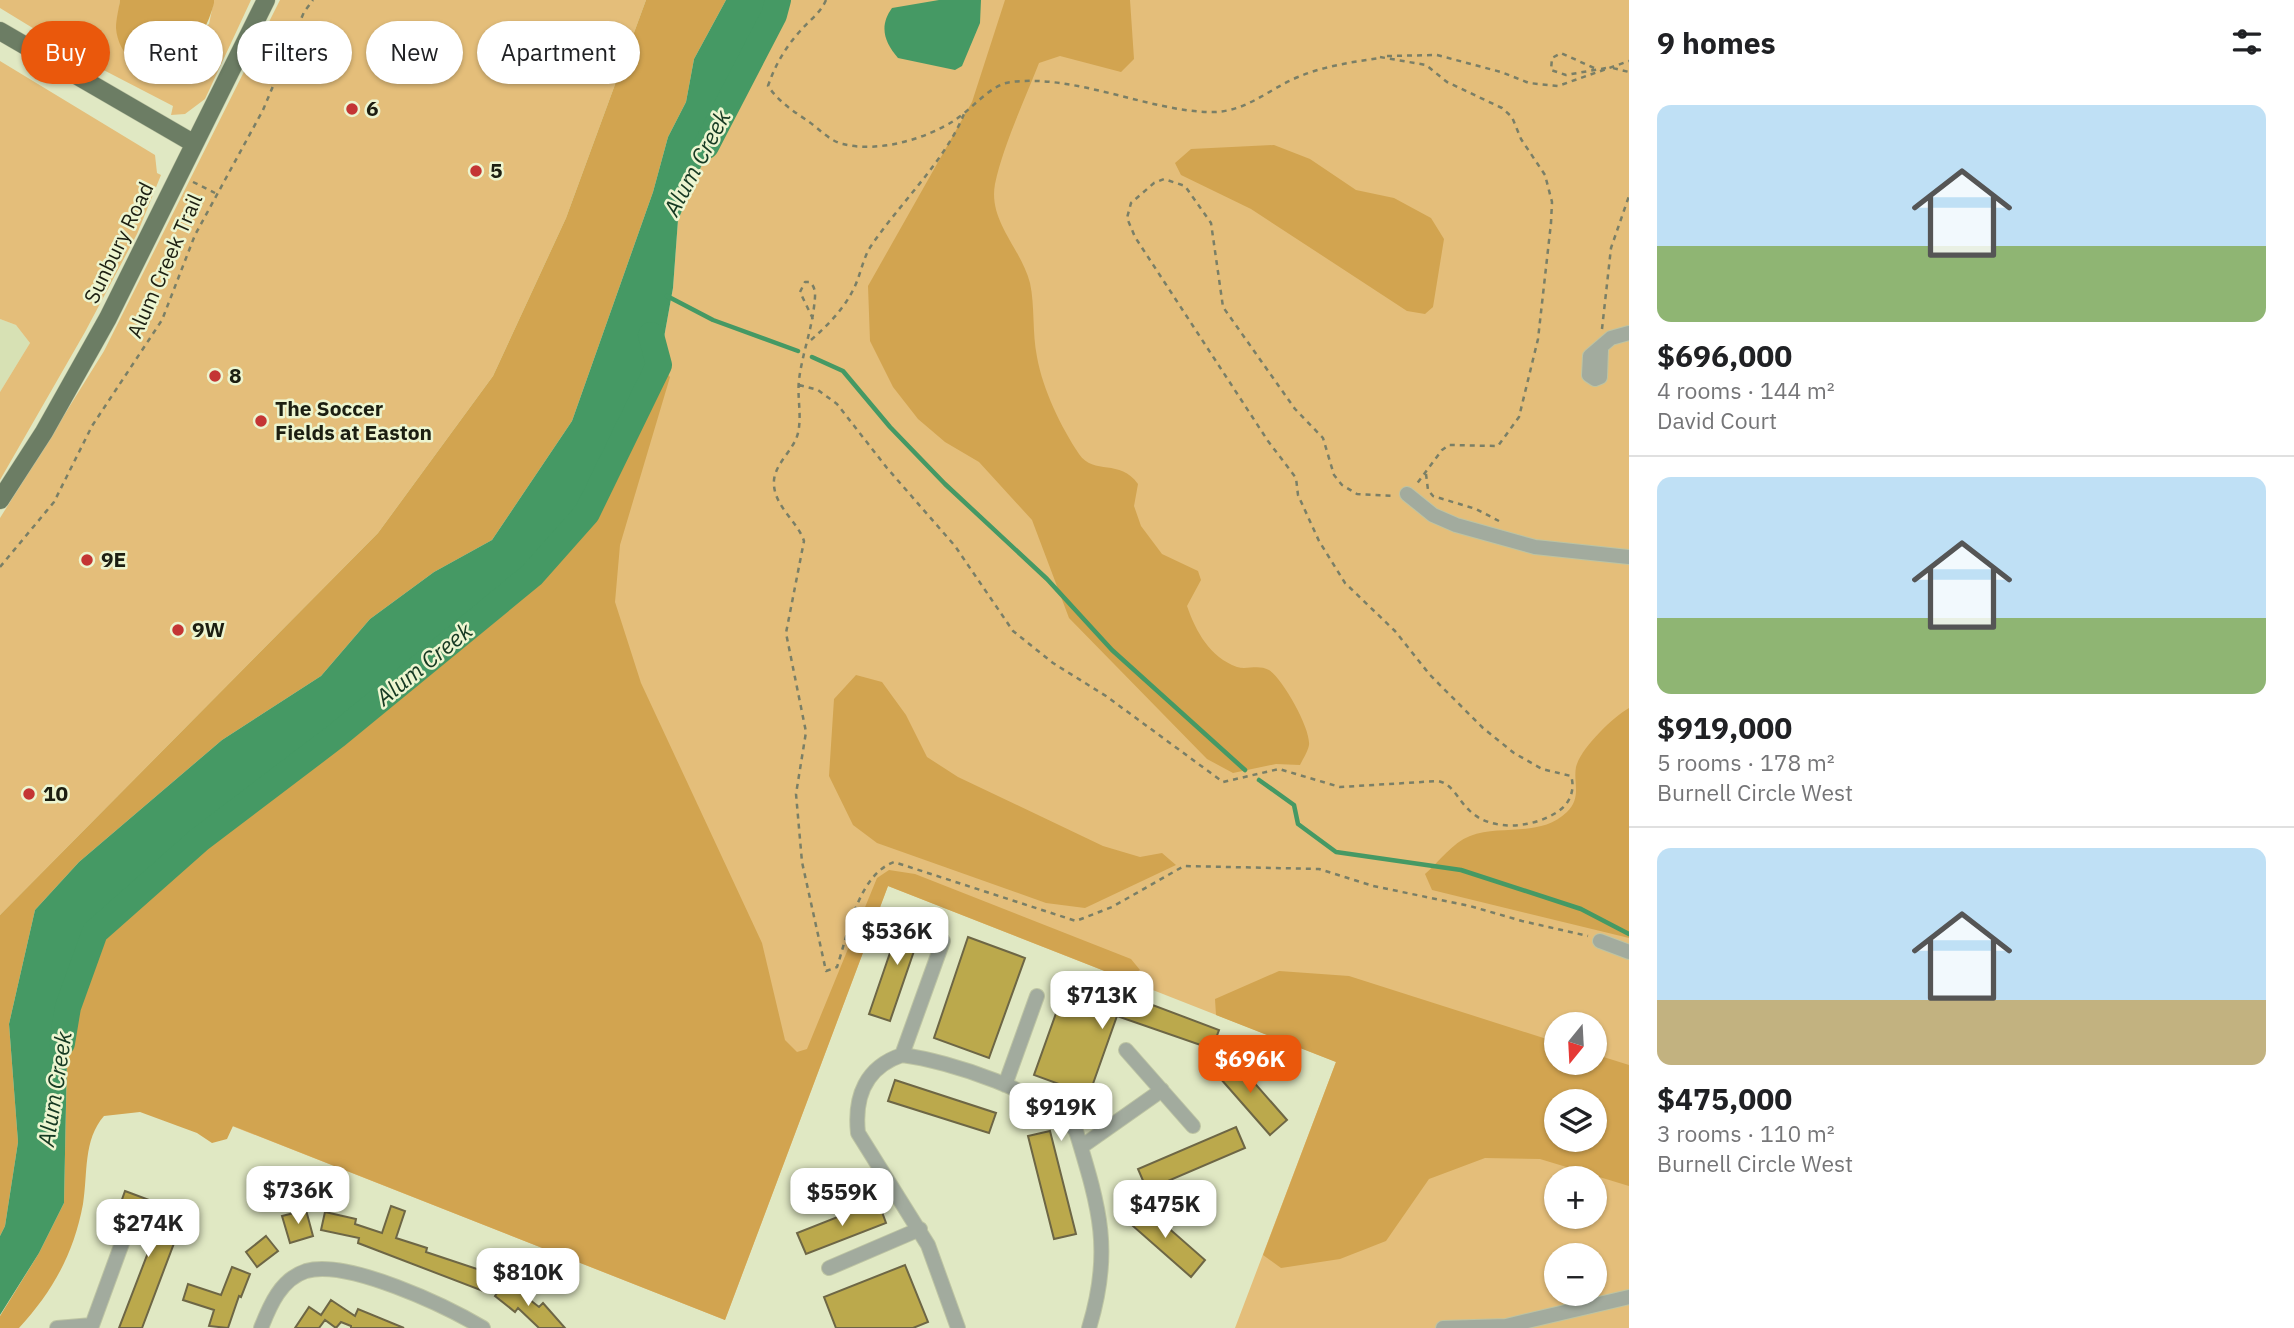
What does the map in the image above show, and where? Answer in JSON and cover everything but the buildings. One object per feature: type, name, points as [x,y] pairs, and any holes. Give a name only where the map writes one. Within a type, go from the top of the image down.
[{"type":"main road","name":"Sunbury Road","points":[[0,500],[44,432],[108,318],[266,0]]},
{"type":"main road","points":[[0,31],[193,143]]},
{"type":"street","points":[[1601,350],[1602,369],[1600,377],[1595,379],[1589,375],[1590,356],[1611,338],[1629,332]]},
{"type":"street","points":[[1407,494],[1433,515],[1456,525],[1522,542],[1629,557]]},
{"type":"street","points":[[1600,941],[1629,952]]},
{"type":"street","points":[[943,942],[897,1057],[867,1078],[857,1119],[858,1132],[920,1229],[958,1328]]},
{"type":"street","points":[[1005,1085],[1037,996]]},
{"type":"street","points":[[1126,1050],[1194,1126]]},
{"type":"street","points":[[897,1057],[1005,1085],[1043,1102],[1067,1118],[1076,1131],[1081,1147],[1104,1244],[1101,1290],[1089,1328]]},
{"type":"street","points":[[1081,1147],[1162,1090]]},
{"type":"street","points":[[829,1268],[920,1229]]},
{"type":"street","points":[[57,1328],[92,1326],[125,1235]]},
{"type":"street","points":[[261,1328],[282,1287],[305,1272],[335,1268],[364,1276],[458,1313],[483,1328]]},
{"type":"street","points":[[1443,1328],[1506,1326],[1629,1297]]},
{"type":"path","name":"Alum Creek Trail","points":[[0,566],[54,502],[92,426],[162,320],[195,235],[215,193],[263,110],[304,12],[313,0]]},
{"type":"path","points":[[826,0],[820,11],[792,40],[774,68],[768,86],[776,97],[841,144],[864,146],[926,135],[964,114],[993,89],[1008,82],[1028,81],[1118,93],[1208,113],[1231,112],[1319,69],[1380,57],[1437,55],[1501,72],[1529,83],[1558,86],[1629,61]]},
{"type":"path","points":[[1594,68],[1562,53],[1552,58],[1550,66],[1551,70],[1566,75],[1594,68],[1629,72]]},
{"type":"path","points":[[799,385],[818,390],[837,404],[887,468],[955,546],[1013,631],[1053,663],[1106,696],[1223,782],[1279,769],[1340,787],[1438,781],[1446,783],[1470,812],[1487,823],[1505,826],[1537,821],[1561,810],[1570,799],[1574,785],[1571,776],[1542,769],[1514,754],[1483,728],[1430,676],[1395,631],[1345,583],[1319,541],[1298,495],[1296,478],[1268,442],[1135,237],[1127,218],[1130,203],[1154,183],[1164,179],[1185,186],[1211,223],[1223,307],[1295,410],[1323,438],[1335,475],[1342,485],[1357,494],[1407,494],[1449,445],[1490,448],[1498,446],[1518,416],[1533,364],[1545,301],[1552,201],[1540,164],[1525,145],[1511,117],[1502,108],[1447,82],[1426,65],[1380,57]]},
{"type":"path","points":[[809,343],[847,303],[869,249],[956,133],[964,114]]},
{"type":"path","points":[[178,176],[215,193]]},
{"type":"path","points":[[1611,338],[1604,335],[1601,325],[1611,248],[1629,195]]},
{"type":"path","points":[[813,319],[800,292],[805,282],[814,286],[813,319],[799,385],[797,436],[774,481],[777,497],[800,530],[804,541],[786,633],[806,732],[796,794],[802,862],[826,971],[837,967],[866,887],[880,867],[894,862],[1076,921],[1112,907],[1184,866],[1319,869],[1373,886],[1470,906],[1529,923],[1568,929],[1600,941]]},
{"type":"path","points":[[1427,472],[1426,481],[1433,496],[1492,515],[1522,542]]},
{"type":"shaded area","points":[[0,0],[120,0],[118,20],[124,48],[124,81],[110,73],[110,21],[21,21],[0,8]]},
{"type":"shaded area","points":[[120,0],[214,0],[208,21],[124,21],[124,52],[116,28]]},
{"type":"shaded area","points":[[214,0],[251,0],[241,21],[237,21],[237,30],[223,60],[223,21],[210,21]]},
{"type":"shaded area","name":"The Soccer Fields at Easton","points":[[280,0],[646,0],[638,21],[477,21],[477,84],[615,84],[566,218],[493,376],[378,533],[0,915],[0,518],[104,351],[238,84],[352,84],[352,21],[269,21]]},
{"type":"shaded area","points":[[646,0],[726,0],[694,59],[686,102],[668,137],[653,192],[572,421],[492,540],[434,572],[370,619],[321,676],[222,740],[79,862],[35,910],[9,1024],[18,1142],[5,1226],[0,1236],[0,915],[378,533],[493,376],[566,218],[615,84],[640,84],[638,21]]},
{"type":"shaded area","points":[[786,0],[1629,0],[1629,1328],[1235,1328],[1336,1062],[888,886],[725,1320],[67,1061],[199,840],[336,736],[360,702],[466,615],[532,575],[659,365],[673,288],[678,220],[723,116],[774,15]]},
{"type":"shaded area","points":[[1005,0],[1130,0],[1134,59],[1121,72],[1060,56],[1039,63],[999,169],[994,197],[996,210],[1026,270],[1030,283],[1035,348],[1040,370],[1048,395],[1066,432],[1085,461],[1123,471],[1131,476],[1138,484],[1134,506],[1141,526],[1162,554],[1198,571],[1201,580],[1187,606],[1205,642],[1227,663],[1245,668],[1261,667],[1269,670],[1281,683],[1306,728],[1309,745],[1300,765],[1276,764],[1233,773],[1207,759],[1069,618],[1032,520],[979,462],[945,442],[918,419],[893,387],[870,341],[868,286],[972,102]]},
{"type":"shaded area","points":[[0,61],[21,74],[21,84],[38,84],[155,155],[157,173],[161,175],[137,234],[85,332],[0,480],[0,392],[30,343],[16,325],[0,319]]},
{"type":"shaded area","points":[[131,84],[212,84],[205,99],[185,114],[171,115],[173,106]]},
{"type":"shaded area","points":[[1274,145],[1310,159],[1356,190],[1394,198],[1431,218],[1444,239],[1433,307],[1425,314],[1407,311],[1251,209],[1181,175],[1175,163],[1191,149]]},
{"type":"shaded area","points":[[0,319],[16,325],[30,343],[0,392]]},
{"type":"shaded area","points":[[659,365],[670,377],[620,545],[615,602],[641,683],[762,943],[785,1040],[797,1052],[807,1049],[877,878],[889,870],[915,874],[1131,959],[1140,970],[1125,979],[888,886],[725,1320],[233,1126],[227,1139],[212,1143],[197,1133],[140,1112],[104,1116],[97,1125],[89,1146],[79,1222],[68,1255],[42,1300],[19,1328],[0,1328],[0,1316],[39,1253],[64,1203],[68,1007],[95,932],[199,840],[336,736],[360,702],[466,615],[532,575],[587,513]]},
{"type":"shaded area","points":[[856,675],[882,682],[906,715],[927,757],[958,777],[1103,846],[1140,857],[1162,853],[1176,865],[1085,908],[1046,903],[877,843],[853,825],[829,776],[834,699]]},
{"type":"shaded area","points":[[1629,708],[1629,938],[1432,890],[1425,874],[1464,839],[1482,833],[1545,825],[1567,812],[1576,795],[1575,773],[1579,759],[1598,734]]},
{"type":"shaded area","points":[[1279,971],[1349,976],[1544,1038],[1544,1075],[1607,1075],[1607,1058],[1629,1065],[1629,1186],[1607,1179],[1607,1166],[1563,1166],[1540,1159],[1485,1158],[1429,1179],[1386,1241],[1340,1259],[1281,1268],[1263,1255],[1336,1062],[1216,1015],[1215,999]]},
{"type":"water","points":[[726,0],[786,0],[774,15],[723,116],[678,220],[673,288],[659,365],[587,513],[532,575],[466,615],[360,702],[336,736],[199,840],[95,932],[68,1007],[64,1203],[39,1253],[0,1315],[0,1236],[5,1226],[18,1142],[9,1024],[35,910],[79,862],[222,740],[321,676],[370,619],[434,572],[492,540],[572,421],[653,192],[668,137],[686,102],[694,59]]},
{"type":"water","points":[[939,0],[981,0],[980,23],[962,66],[955,70],[898,58],[889,46],[885,34],[885,21],[892,8]]},
{"type":"waterway","name":"Alum Creek","points":[[706,146],[774,15],[778,0]]},
{"type":"waterway","points":[[667,296],[713,320],[798,351]]},
{"type":"waterway","name":"Alum Creek","points":[[62,1043],[68,1007],[95,932],[199,840],[336,736],[532,575],[587,513],[659,365],[651,335]]},
{"type":"waterway","points":[[812,357],[843,371],[890,427],[945,484],[1047,579],[1112,650],[1245,770]]},
{"type":"waterway","points":[[1259,780],[1294,805],[1298,824],[1336,852],[1461,870],[1581,909],[1629,934]]},
{"type":"place","name":"6","points":[[352,109]]},
{"type":"place","name":"5","points":[[476,171]]},
{"type":"place","name":"8","points":[[215,376]]},
{"type":"place","name":"The Soccer Fields at Easton","points":[[261,421]]},
{"type":"place","name":"9E","points":[[87,560]]},
{"type":"place","name":"9W","points":[[178,630]]},
{"type":"place","name":"10","points":[[29,794]]}]
